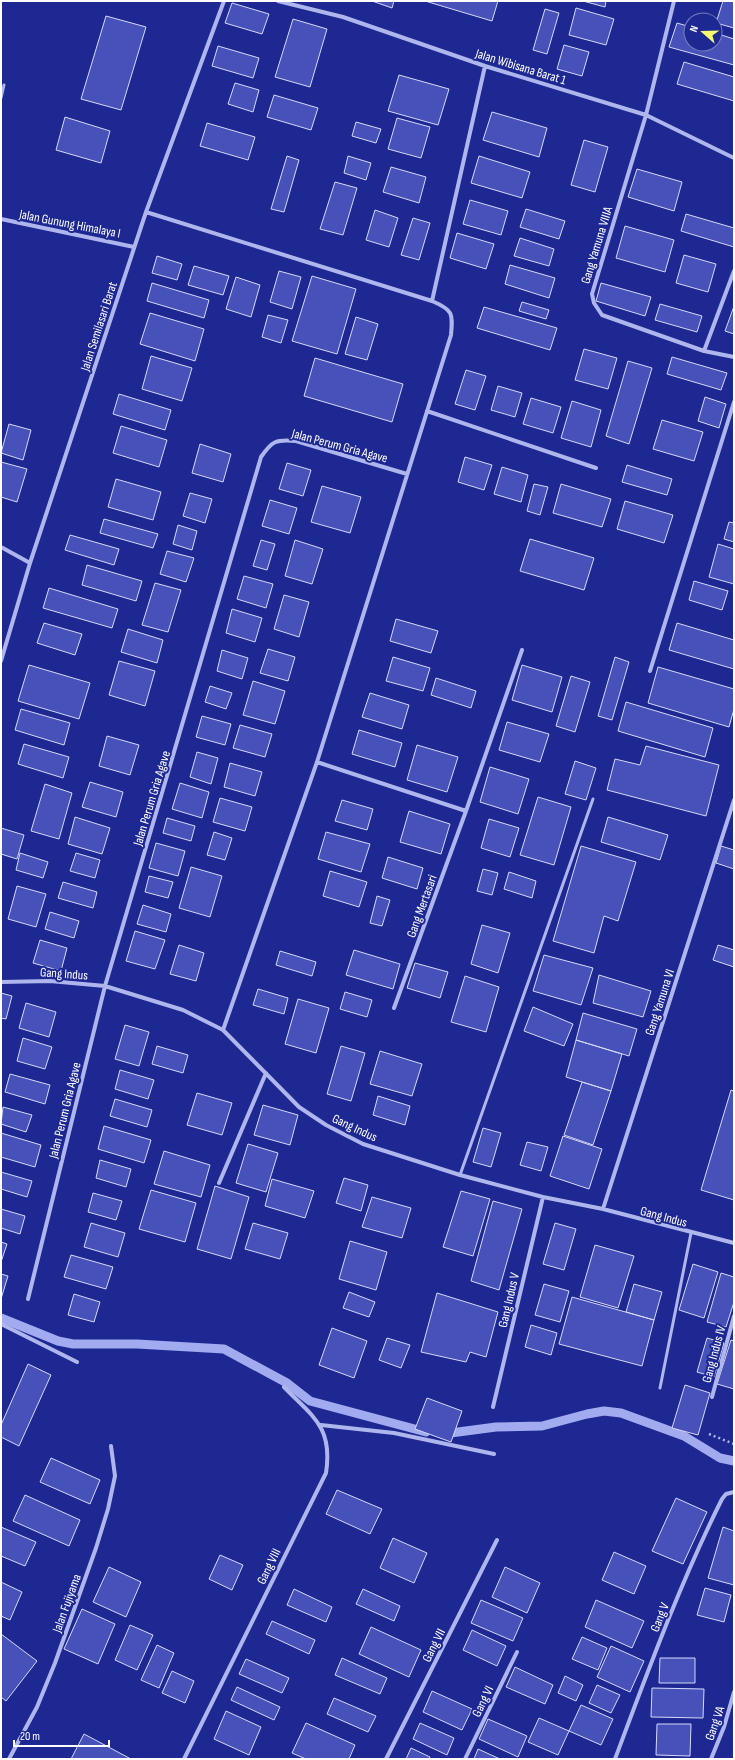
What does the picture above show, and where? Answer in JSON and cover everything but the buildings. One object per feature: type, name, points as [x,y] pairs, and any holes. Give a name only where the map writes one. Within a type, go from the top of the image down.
[{"type":"street","name":"Jalan Semilasari Barat","points":[[1,661],[30,563],[134,246],[224,1]]},
{"type":"street","name":"Jalan Wibisana Barat 1","points":[[278,1],[343,17],[485,66],[646,115],[734,158]]},
{"type":"street","points":[[646,115],[674,1]]},
{"type":"street","points":[[432,301],[485,66]]},
{"type":"street","name":"Gang Yamuna VIIIA","points":[[646,115],[592,294],[594,303],[602,315],[704,351],[734,357]]},
{"type":"street","points":[[146,212],[432,301],[447,308],[453,319],[451,335],[317,762],[223,1030]]},
{"type":"street","name":"Jalan Gunung Himalaya I","points":[[1,220],[134,246]]},
{"type":"street","points":[[704,351],[734,272]]},
{"type":"street","points":[[650,671],[734,402]]},
{"type":"street","points":[[427,411],[596,468]]},
{"type":"street","name":"Jalan Perum Gria Agave","points":[[28,1299],[105,986],[261,457],[269,445],[280,440],[296,441],[407,474]]},
{"type":"street","points":[[1,547],[30,563]]},
{"type":"street","name":"Gang Mertasari","points":[[394,1008],[466,811],[522,650]]},
{"type":"street","points":[[317,762],[466,811]]},
{"type":"street","name":"Gang Yamuna VI","points":[[603,1209],[734,800]]},
{"type":"street","name":"Gang Indus","points":[[1,982],[50,981],[105,986],[183,1010],[223,1030],[299,1107],[326,1125],[363,1144],[460,1175],[543,1197],[603,1209],[734,1243]]},
{"type":"street","points":[[219,1183],[266,1073]]},
{"type":"street","name":"Gang Indus V","points":[[493,1408],[543,1197]]},
{"type":"street","name":"Gang Indus IV","points":[[712,1397],[734,1316]]},
{"type":"street","points":[[1,1324],[20,1332],[77,1362]]},
{"type":"street","name":"Gang VIII","points":[[184,1759],[326,1473],[328,1457],[327,1445],[321,1425],[284,1387]]},
{"type":"street","points":[[321,1425],[394,1433],[494,1454]]},
{"type":"street","name":"Jalan Fujiyama","points":[[9,1759],[37,1707],[55,1663],[96,1548],[108,1509],[115,1476],[111,1446]]},
{"type":"street","name":"Gang V","points":[[615,1759],[672,1609],[722,1499],[726,1494],[734,1492]]},
{"type":"street","name":"Gang VII","points":[[386,1759],[497,1540]]},
{"type":"street","name":"Gang VI","points":[[465,1759],[517,1652]]},
{"type":"street","name":"Gang VA","points":[[711,1759],[724,1728],[734,1692]]},
{"type":"lane","points":[[1,98],[4,85]]},
{"type":"lane","points":[[460,1175],[593,799]]},
{"type":"lane","points":[[660,1388],[691,1233]]},
{"type":"path","points":[[708,1434],[734,1444]]},
{"type":"waterway","points":[[1,1318],[58,1341],[73,1344],[137,1344],[224,1349],[287,1383],[310,1401],[426,1432]]},
{"type":"waterway","points":[[443,1434],[496,1427],[542,1426],[604,1411],[621,1413],[684,1436],[720,1458],[734,1461]]}]
